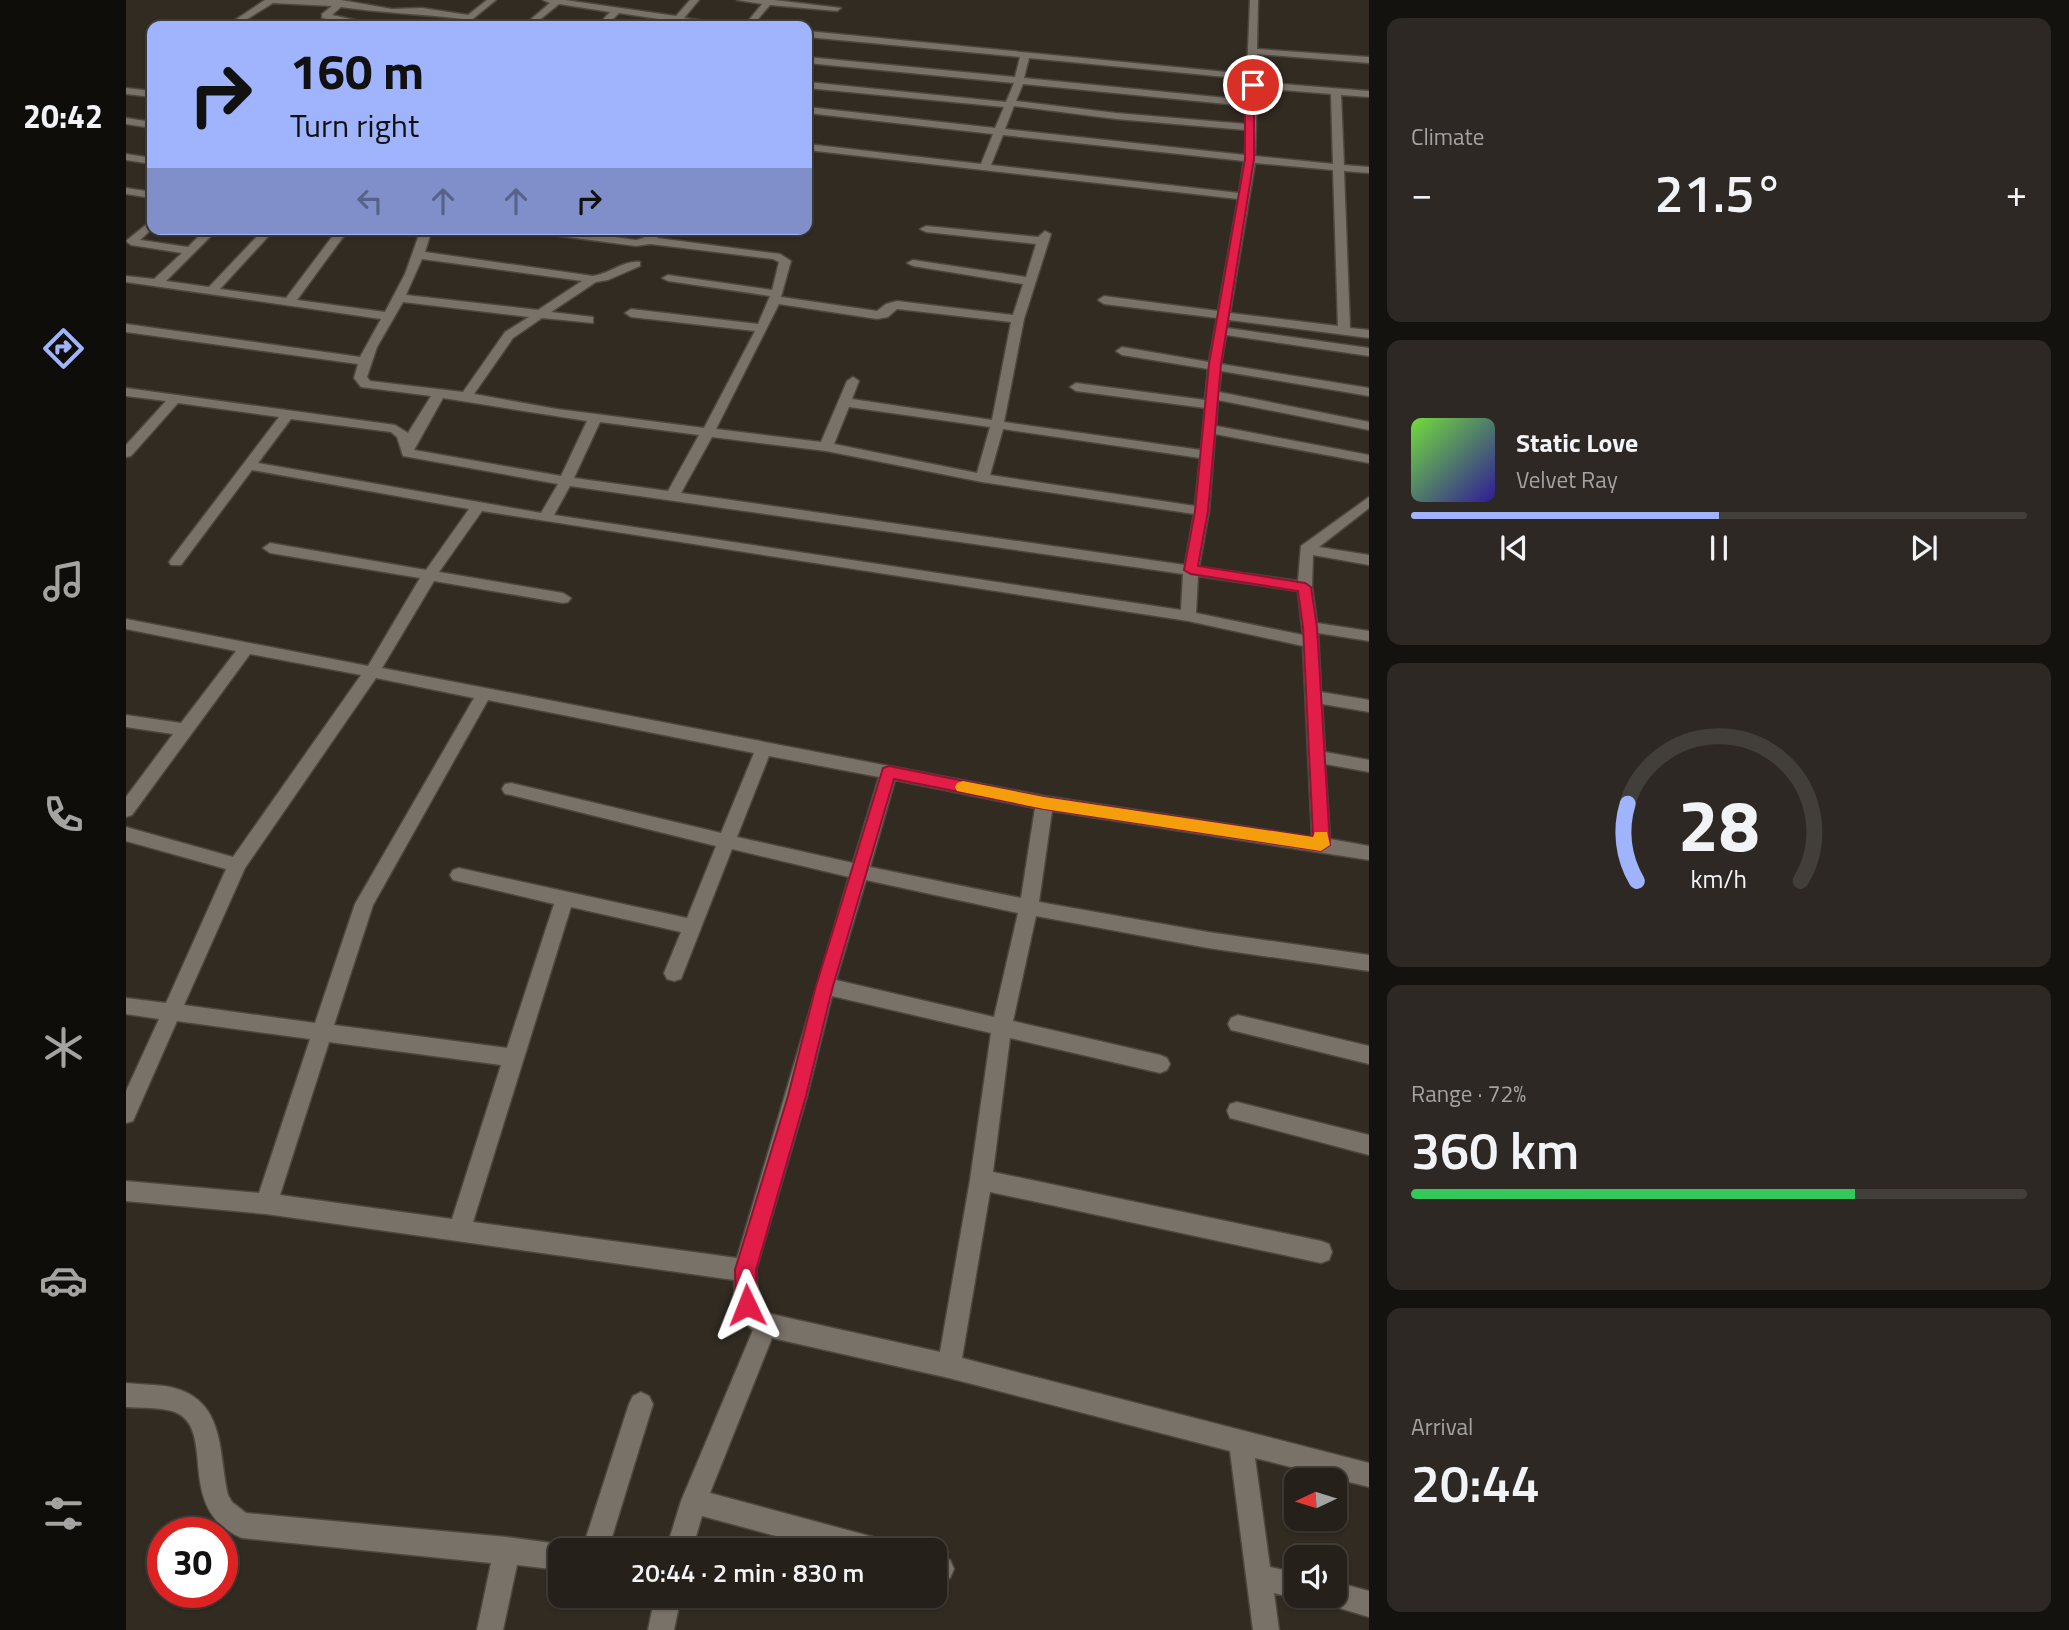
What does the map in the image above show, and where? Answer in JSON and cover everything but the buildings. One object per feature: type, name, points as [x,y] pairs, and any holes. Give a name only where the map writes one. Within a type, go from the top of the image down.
[{"type":"street","points":[[238,21],[270,0],[342,2],[392,12],[422,11],[468,17]]},
{"type":"street","points":[[464,21],[492,0]]},
{"type":"street","points":[[547,0],[618,9],[672,21]]},
{"type":"street","points":[[678,21],[695,0]]},
{"type":"street","points":[[741,0],[837,8]]},
{"type":"street","points":[[1188,616],[1191,570],[1202,511],[1215,364],[1250,159],[1249,103],[1253,81],[1254,0]]},
{"type":"street","points":[[533,21],[558,1]]},
{"type":"street","points":[[752,21],[769,1]]},
{"type":"street","points":[[342,2],[324,16],[352,21]]},
{"type":"street","points":[[606,21],[618,9]]},
{"type":"street","points":[[812,34],[1024,55],[1369,94]]},
{"type":"street","points":[[1253,51],[1369,60]]},
{"type":"street","points":[[985,166],[1002,131],[1019,82],[1024,55]]},
{"type":"street","points":[[812,61],[1249,103]]},
{"type":"street","points":[[129,91],[142,85]]},
{"type":"street","points":[[812,85],[1251,127]]},
{"type":"street","points":[[129,91],[147,93]]},
{"type":"street","points":[[1116,116],[1119,91]]},
{"type":"street","points":[[1336,91],[1345,332]]},
{"type":"street","points":[[812,111],[1369,170]]},
{"type":"street","points":[[126,121],[147,124]]},
{"type":"street","points":[[812,148],[1245,197]]},
{"type":"street","points":[[126,157],[147,160]]},
{"type":"street","points":[[126,191],[147,194]]},
{"type":"street","points":[[126,228],[147,227]]},
{"type":"street","points":[[147,228],[131,242],[191,251]]},
{"type":"street","points":[[926,229],[1044,237],[1018,319],[997,426],[982,478]]},
{"type":"street","points":[[157,283],[207,235]]},
{"type":"street","points":[[212,291],[264,235]]},
{"type":"street","points":[[289,302],[339,235]]},
{"type":"street","points":[[425,235],[399,299],[363,361],[360,378],[366,384],[595,418],[826,447],[982,478],[1202,511]]},
{"type":"street","points":[[575,235],[636,243],[649,240],[783,258],[786,267],[762,328],[672,496]]},
{"type":"street","points":[[649,240],[653,235]]},
{"type":"street","points":[[419,255],[593,279],[604,278],[636,264]]},
{"type":"street","points":[[913,263],[1029,281]]},
{"type":"street","points":[[668,278],[877,315],[882,315],[897,304],[1018,319]]},
{"type":"street","points":[[126,279],[388,316]]},
{"type":"street","points":[[466,397],[509,335],[593,279]]},
{"type":"street","points":[[399,299],[589,320]]},
{"type":"street","points":[[1104,300],[1369,334]]},
{"type":"street","points":[[631,313],[762,328]]},
{"type":"street","points":[[126,328],[363,361]]},
{"type":"street","points":[[1221,331],[1369,352]]},
{"type":"street","points":[[1122,351],[1215,364],[1369,392]]},
{"type":"street","points":[[826,447],[853,381]]},
{"type":"street","points":[[1076,387],[1212,400],[1369,426]]},
{"type":"street","points":[[126,392],[395,429],[403,435],[408,453],[566,481],[1305,587]]},
{"type":"street","points":[[407,447],[439,393]]},
{"type":"street","points":[[129,447],[175,399]]},
{"type":"street","points":[[844,402],[1205,455]]},
{"type":"street","points":[[176,562],[286,415]]},
{"type":"street","points":[[545,518],[566,481],[595,418]]},
{"type":"street","points":[[1209,429],[1369,459]]},
{"type":"street","points":[[247,465],[545,518],[1188,616],[1309,634],[1369,636]]},
{"type":"street","points":[[1306,549],[1369,501]]},
{"type":"street","points":[[126,1114],[237,865],[372,672],[429,576],[478,506]]},
{"type":"street","points":[[270,548],[563,598]]},
{"type":"street","points":[[1306,549],[1369,560]]},
{"type":"street","points":[[1306,549],[1305,587],[1314,697],[1321,845]]},
{"type":"street","points":[[126,624],[1044,803],[1369,853]]},
{"type":"street","points":[[126,810],[246,648]]},
{"type":"street","points":[[266,1204],[364,904],[484,694]]},
{"type":"street","points":[[1314,697],[1369,706]]},
{"type":"street","points":[[126,720],[186,730]]},
{"type":"street","points":[[674,973],[764,748]]},
{"type":"street","points":[[1315,756],[1369,766]]},
{"type":"street","points":[[889,772],[858,871],[746,1270],[748,1313],[766,1325],[949,1366],[1241,1444],[1369,1475]]},
{"type":"street","points":[[511,789],[726,842],[1029,907],[1186,936],[1369,963]]},
{"type":"street","points":[[949,1366],[981,1180],[1002,1027],[1029,907],[1044,803]]},
{"type":"street","points":[[126,834],[237,865]]},
{"type":"street","points":[[459,875],[692,927]]},
{"type":"street","points":[[459,1230],[565,898]]},
{"type":"street","points":[[825,986],[1160,1064]]},
{"type":"street","points":[[126,1006],[513,1058]]},
{"type":"street","points":[[1238,1024],[1369,1055]]},
{"type":"street","points":[[1237,1111],[1369,1145]]},
{"type":"street","points":[[981,1180],[1321,1252]]},
{"type":"street","points":[[126,1191],[266,1204],[746,1270]]},
{"type":"street","points":[[683,1538],[694,1501],[766,1325]]},
{"type":"street","points":[[126,1395],[181,1402],[195,1413],[204,1425],[211,1481],[221,1510],[242,1525],[548,1555]]},
{"type":"street","points":[[599,1538],[641,1404]]},
{"type":"street","points":[[1241,1444],[1266,1630]]},
{"type":"street","points":[[694,1501],[829,1538]]},
{"type":"street","points":[[490,1630],[507,1550]]},
{"type":"street","points":[[1260,1577],[1284,1583]]},
{"type":"street","points":[[1347,1598],[1369,1604]]},
{"type":"street","points":[[661,1630],[666,1608]]},
{"type":"slow traffic","points":[[963,787],[1044,803],[1321,845],[1321,837]]},
{"type":"route","points":[[747,1305],[746,1270],[858,871],[889,772],[1044,803],[1321,845],[1310,627],[1305,587],[1191,570],[1202,511],[1215,364],[1250,159],[1249,103],[1253,85]]}]
